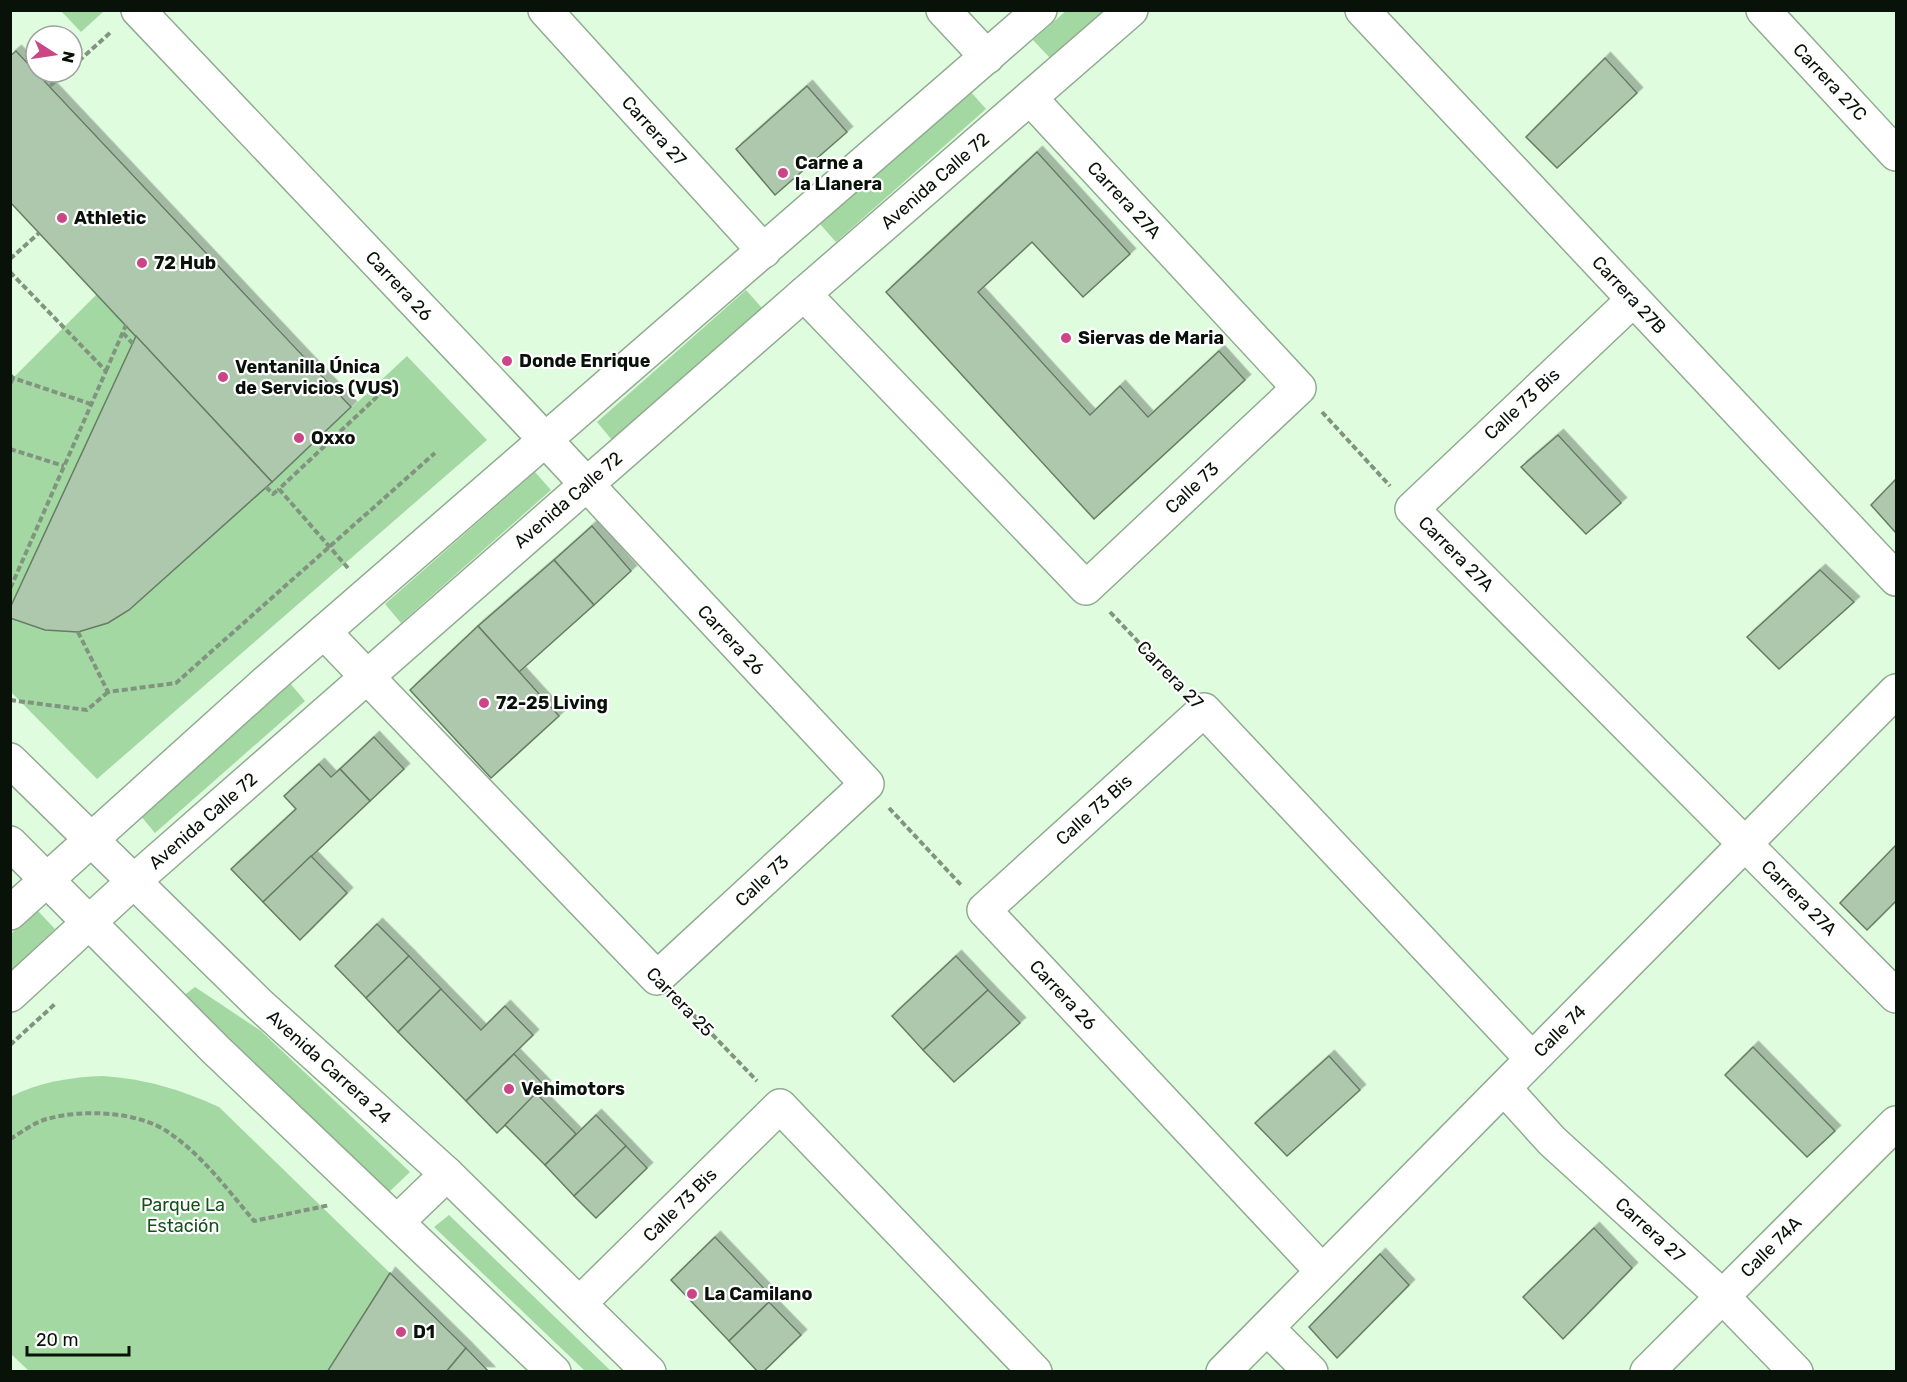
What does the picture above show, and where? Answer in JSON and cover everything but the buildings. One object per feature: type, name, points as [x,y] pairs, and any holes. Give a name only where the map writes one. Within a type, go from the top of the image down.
[{"type":"street","name":"Carrera 27","points":[[545,10],[764,251]]},
{"type":"street","points":[[943,10],[987,57]]},
{"type":"street","points":[[10,913],[324,632],[1040,10]]},
{"type":"street","name":"Avenida Calle 72","points":[[10,995],[134,881],[1131,10]]},
{"type":"street","name":"Carrera 27B","points":[[1362,10],[1896,579]]},
{"type":"street","name":"Carrera 27C","points":[[1763,10],[1896,154]]},
{"type":"street","name":"Carrera 26","points":[[126,20],[545,440],[867,784]]},
{"type":"street","name":"Carrera 27A","points":[[1030,98],[1299,388]]},
{"type":"street","points":[[804,294],[1086,588]]},
{"type":"street","name":"Calle 73 Bis","points":[[1412,509],[1633,300]]},
{"type":"street","name":"Calle 73","points":[[1086,588],[1299,388]]},
{"type":"street","name":"Carrera 27A","points":[[1412,509],[1896,996]]},
{"type":"street","name":"Carrera 25","points":[[324,632],[657,978]]},
{"type":"street","name":"Calle 74","points":[[1223,1371],[1896,690]]},
{"type":"street","name":"Carrera 27","points":[[1204,710],[1532,1059]]},
{"type":"street","name":"Calle 73 Bis","points":[[984,910],[1204,710]]},
{"type":"street","name":"Avenida Carrera 24","points":[[10,760],[259,1004],[447,1174],[650,1371]]},
{"type":"street","name":"Calle 73","points":[[657,978],[867,784]]},
{"type":"street","points":[[10,843],[216,1050],[554,1371]]},
{"type":"street","name":"Carrera 26","points":[[984,910],[1322,1271]]},
{"type":"street","name":"Carrera 27","points":[[1504,1088],[1552,1141],[1722,1296],[1796,1371]]},
{"type":"street","points":[[780,1106],[1035,1371]]},
{"type":"street","name":"Calle 73 Bis","points":[[580,1303],[780,1106]]},
{"type":"street","name":"Calle 74A","points":[[1647,1371],[1896,1123]]},
{"type":"street","points":[[398,1221],[447,1174]]},
{"type":"street","points":[[1267,1328],[1311,1371]]},
{"type":"path","points":[[84,57],[126,20]]},
{"type":"path","points":[[10,259],[39,232]]},
{"type":"path","points":[[10,272],[106,371]]},
{"type":"path","points":[[11,586],[126,325]]},
{"type":"path","points":[[123,333],[132,344]]},
{"type":"path","points":[[10,384],[12,376],[92,404]]},
{"type":"path","name":"Carrera 27A","points":[[1299,388],[1412,509]]},
{"type":"path","points":[[266,487],[273,494],[381,393]]},
{"type":"path","points":[[10,448],[64,466]]},
{"type":"path","points":[[10,700],[87,710],[108,692],[176,682],[435,453]]},
{"type":"path","points":[[279,489],[349,568]]},
{"type":"path","name":"Carrera 27","points":[[1086,588],[1204,710]]},
{"type":"path","points":[[78,632],[108,692]]},
{"type":"path","points":[[867,784],[984,910]]},
{"type":"path","name":"Carrera 25","points":[[657,978],[780,1106]]},
{"type":"path","points":[[10,1138],[45,1119],[85,1112],[128,1116],[166,1131],[206,1165],[254,1221],[332,1205]]},
{"type":"green space","points":[[1067,10],[1104,11],[1050,58],[1033,40]]},
{"type":"green space","points":[[61,11],[104,11],[84,29],[84,24],[73,24]]},
{"type":"green space","points":[[970,91],[986,109],[836,242],[820,224]]},
{"type":"green space","points":[[746,290],[762,308],[612,440],[597,422]]},
{"type":"green space","points":[[97,294],[136,336],[11,608],[11,380]]},
{"type":"green space","points":[[407,356],[487,440],[97,779],[11,692],[11,618],[44,628],[71,631],[98,625],[129,610],[272,482]]},
{"type":"green space","points":[[535,472],[551,490],[401,623],[385,604]]},
{"type":"green space","points":[[289,682],[305,701],[155,833],[140,815]]},
{"type":"green space","points":[[36,909],[55,929],[11,971],[11,934]]},
{"type":"green space","points":[[195,987],[261,1031],[410,1172],[389,1192],[183,996]]},
{"type":"green space","name":"Parque La Estación","points":[[103,1076],[162,1086],[219,1107],[390,1273],[327,1371],[29,1371],[11,1354],[10,1097],[55,1081]]},
{"type":"green space","points":[[449,1215],[611,1371],[585,1371],[434,1227]]},
{"type":"place","name":"Carne a la Llanera","points":[[783,173]]},
{"type":"place","name":"Athletic","points":[[62,218]]},
{"type":"place","name":"72 Hub","points":[[142,263]]},
{"type":"place","name":"Siervas de Maria","points":[[1066,338]]},
{"type":"place","name":"Donde Enrique","points":[[507,361]]},
{"type":"place","name":"Ventanilla Única de Servicios (VUS)","points":[[223,377]]},
{"type":"place","name":"Oxxo","points":[[299,438]]},
{"type":"place","name":"72-25 Living","points":[[484,703]]},
{"type":"place","name":"Vehimotors","points":[[509,1089]]},
{"type":"place","name":"La Camilano","points":[[692,1294]]},
{"type":"place","name":"D1","points":[[401,1332]]}]
